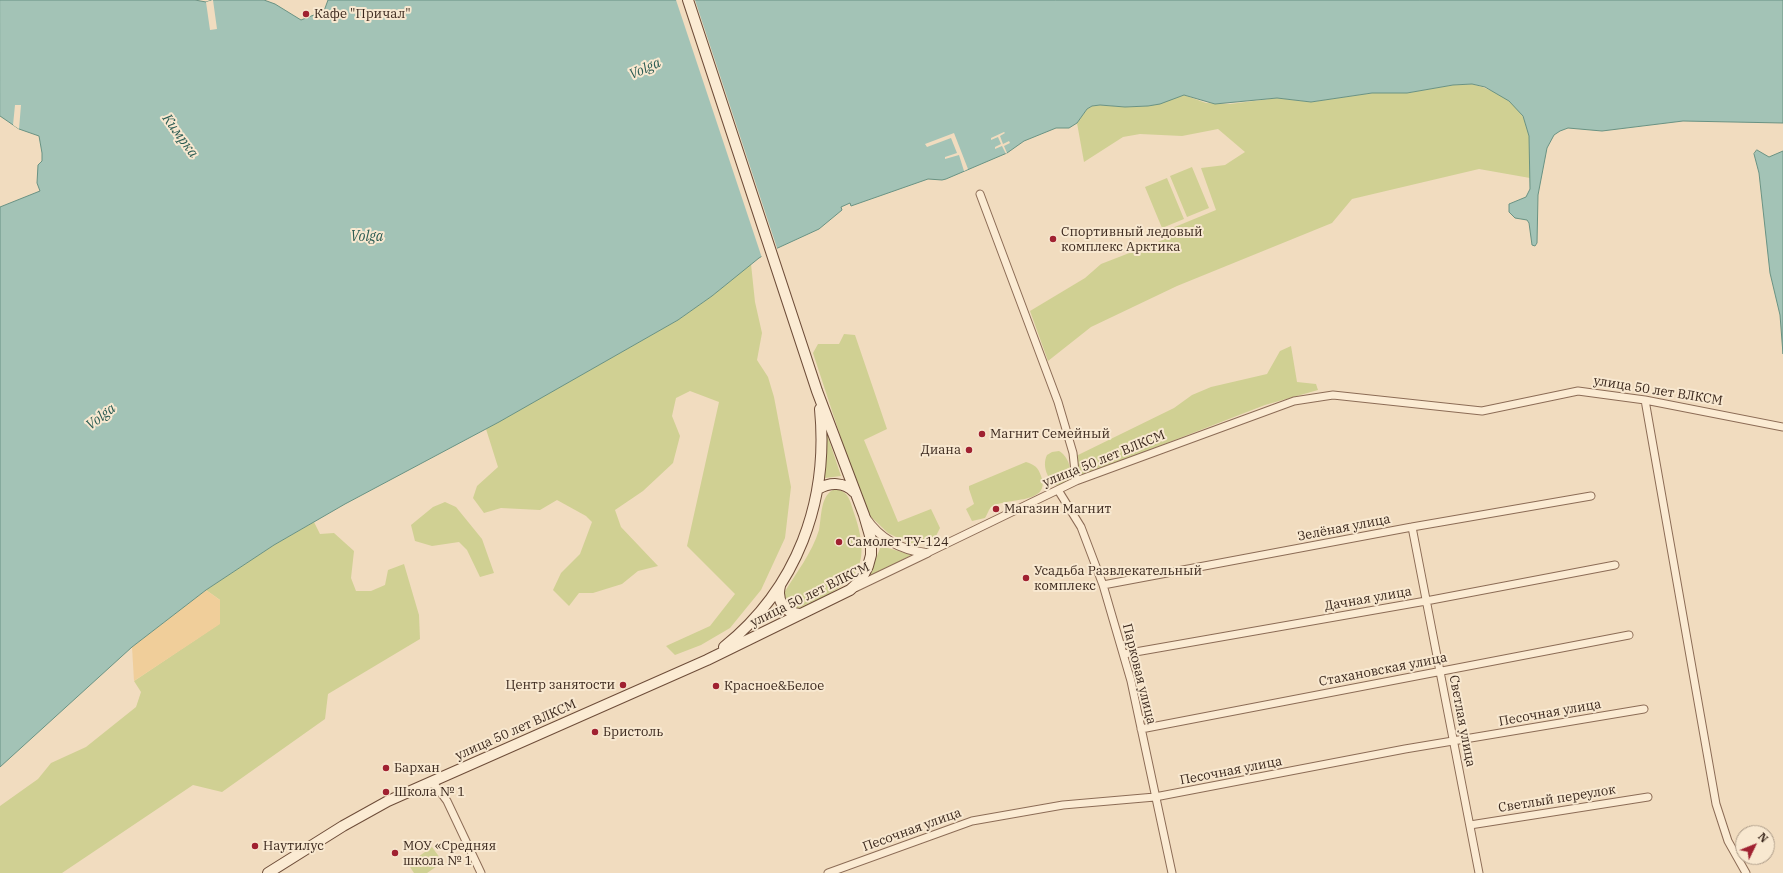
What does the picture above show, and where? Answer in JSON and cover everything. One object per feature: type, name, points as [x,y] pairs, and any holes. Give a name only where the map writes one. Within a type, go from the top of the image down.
[{"type":"main road","points":[[688,0],[806,354],[817,392],[864,515],[871,539],[871,558],[864,575],[850,590]]},
{"type":"main road","points":[[707,660],[747,626],[780,586],[795,560],[804,539],[818,489],[822,440],[817,392]]},
{"type":"main road","points":[[818,489],[825,485],[836,484],[848,487],[854,492]]},
{"type":"main road","points":[[780,586],[779,596],[783,605],[790,612],[800,614]]},
{"type":"main road","name":"улица 50 лет ВЛКСМ","points":[[272,872],[364,814],[388,801],[707,660],[850,590]]},
{"type":"street","points":[[980,194],[1058,402],[1074,454],[1076,481]]},
{"type":"street","name":"улица 50 лет ВЛКСМ","points":[[850,590],[1076,481],[1294,401],[1333,395],[1482,411],[1578,391],[1645,400],[1783,427]]},
{"type":"street","points":[[1645,400],[1716,804],[1728,841],[1746,873]]},
{"type":"street","name":"Парковая улица","points":[[1058,490],[1081,527],[1103,586],[1124,654],[1172,873]]},
{"type":"street","name":"Зелёная улица","points":[[1103,586],[1412,527],[1591,496]]},
{"type":"street","points":[[864,515],[875,529],[888,540],[910,550],[927,553]]},
{"type":"street","name":"Светлая улица","points":[[1412,527],[1479,873]]},
{"type":"street","name":"Дачная улица","points":[[1124,654],[1426,601],[1615,565]]},
{"type":"street","name":"Стахановская улица","points":[[1141,729],[1629,635]]},
{"type":"street","name":"Песочная улица","points":[[828,873],[972,821],[1063,805],[1155,797],[1453,741],[1644,709]]},
{"type":"street","points":[[432,781],[447,801],[481,873]]},
{"type":"street","name":"Светлый переулок","points":[[1470,825],[1648,797]]},
{"type":"green space","points":[[1472,84],[1501,96],[1510,102],[1523,117],[1527,126],[1529,137],[1530,178],[1479,169],[1352,199],[1332,223],[1177,286],[1091,327],[1048,361],[1030,311],[1085,278],[1101,264],[1168,238],[1165,231],[1216,210],[1201,168],[1225,165],[1245,152],[1218,129],[1182,136],[1140,134],[1123,137],[1084,162],[1077,123],[1087,109],[1092,106],[1100,105],[1125,107],[1148,106],[1184,95],[1206,103],[1230,104],[1277,98],[1311,102],[1372,93],[1407,93],[1453,85]]},
{"type":"green space","points":[[1192,167],[1209,208],[1187,217],[1170,176]]},
{"type":"green space","points":[[1167,178],[1184,219],[1162,228],[1145,187]]},
{"type":"green space","points":[[751,264],[755,302],[762,333],[757,360],[768,377],[774,397],[791,487],[785,538],[761,590],[730,628],[701,645],[675,655],[666,646],[710,626],[735,594],[687,546],[719,402],[690,391],[676,398],[672,416],[680,436],[673,463],[643,491],[615,510],[621,527],[658,566],[638,571],[622,584],[593,593],[579,593],[569,606],[553,590],[561,573],[580,554],[592,522],[586,516],[557,500],[540,510],[501,508],[484,513],[473,498],[477,486],[498,467],[486,429],[678,320],[712,296]]},
{"type":"green space","points":[[844,334],[855,335],[887,429],[864,440],[898,522],[931,509],[940,528],[936,536],[917,544],[906,542],[888,533],[868,514],[859,493],[813,353],[818,344],[839,344]]},
{"type":"green space","points":[[1291,346],[1297,382],[1316,384],[1318,390],[1265,405],[1079,477],[1076,456],[1174,408],[1192,395],[1211,387],[1267,374],[1280,351]]},
{"type":"green space","points":[[825,428],[841,476],[825,478]]},
{"type":"green space","points":[[1059,451],[1067,460],[1070,469],[1070,477],[1066,484],[1060,487],[1049,478],[1045,464],[1047,455],[1052,452]]},
{"type":"green space","points":[[1026,462],[1036,467],[1040,473],[1043,485],[1040,492],[1026,499],[998,504],[991,507],[985,518],[972,521],[966,509],[974,504],[969,486]]},
{"type":"green space","points":[[835,489],[846,494],[851,504],[860,535],[862,552],[859,565],[853,576],[831,593],[797,609],[791,607],[785,599],[784,593],[812,547],[819,530],[822,506],[830,492]]},
{"type":"green space","points":[[445,502],[456,507],[482,539],[494,573],[480,577],[467,550],[459,542],[432,546],[415,541],[411,525],[433,507]]},
{"type":"green space","points":[[314,522],[320,534],[334,533],[354,551],[351,578],[356,591],[371,591],[385,585],[388,570],[404,564],[419,615],[420,639],[328,694],[325,719],[222,792],[193,785],[62,873],[0,873],[0,806],[38,779],[51,763],[86,747],[136,707],[141,692],[134,681],[219,624],[220,600],[206,590],[274,545]]},
{"type":"green space","points":[[881,546],[912,555],[869,576]]},
{"type":"green space","points":[[432,847],[443,862],[427,873],[414,873],[408,864]]},
{"type":"sand","points":[[206,590],[220,600],[220,624],[134,681],[132,647]]},
{"type":"water","name":"Volga","points":[[0,0],[195,0],[206,2],[212,0],[264,0],[275,4],[301,20],[324,11],[328,0],[1783,0],[1783,123],[1683,121],[1602,131],[1568,128],[1560,131],[1554,135],[1547,148],[1538,195],[1537,243],[1535,246],[1532,245],[1529,223],[1527,220],[1515,218],[1509,212],[1509,204],[1526,197],[1530,189],[1529,136],[1523,116],[1509,101],[1485,87],[1472,84],[1453,85],[1407,93],[1372,93],[1311,102],[1277,98],[1215,104],[1184,95],[1160,104],[1148,106],[1092,106],[1087,109],[1077,123],[1069,128],[1056,128],[1024,141],[1007,153],[946,179],[928,179],[851,206],[850,203],[841,207],[842,210],[819,229],[759,258],[712,296],[678,320],[499,422],[345,504],[274,545],[206,590],[132,647],[0,767],[0,207],[40,191],[37,183],[38,165],[42,161],[42,153],[39,136],[19,129],[0,116]]},
{"type":"water","points":[[1757,150],[1769,157],[1783,151],[1783,354],[1780,315],[1770,273],[1759,173],[1754,154]]},
{"type":"pier","points":[[213,0],[217,29],[210,30],[206,2]]},
{"type":"pier","points":[[676,0],[695,0],[778,251],[762,258]]},
{"type":"pier","points":[[15,105],[21,105],[19,129],[13,125]]},
{"type":"pier","points":[[1004,132],[1005,133],[1000,136],[1003,144],[1009,141],[1010,143],[1004,146],[1007,153],[1006,154],[1002,146],[995,149],[995,147],[1001,144],[998,137],[991,140],[991,138]]},
{"type":"pier","points":[[954,133],[968,169],[964,171],[959,155],[945,159],[945,157],[957,153],[951,138],[927,147],[925,144]]},
{"type":"place","name":"Кафе \"Причал\"","points":[[306,14]]},
{"type":"place","name":"Спортивный ледовый комплекс Арктика","points":[[1053,239]]},
{"type":"place","name":"Магнит Семейный","points":[[982,434]]},
{"type":"place","name":"Диана","points":[[969,450]]},
{"type":"place","name":"Магазин Магнит","points":[[996,509]]},
{"type":"place","name":"Самолет ТУ-124","points":[[839,542]]},
{"type":"place","name":"Усадьба Развлекательный комплекс","points":[[1026,578]]},
{"type":"place","name":"Центр занятости","points":[[623,685]]},
{"type":"place","name":"Красное&Белое","points":[[716,686]]},
{"type":"place","name":"Бристоль","points":[[595,732]]},
{"type":"place","name":"Бархан","points":[[386,768]]},
{"type":"place","name":"Школа № 1","points":[[386,792]]},
{"type":"place","name":"Наутилус","points":[[255,846]]},
{"type":"place","name":"МОУ «Средняя школа № 1","points":[[395,853]]},
{"type":"water label","name":"Кимрка","points":[[180,136]]}]
